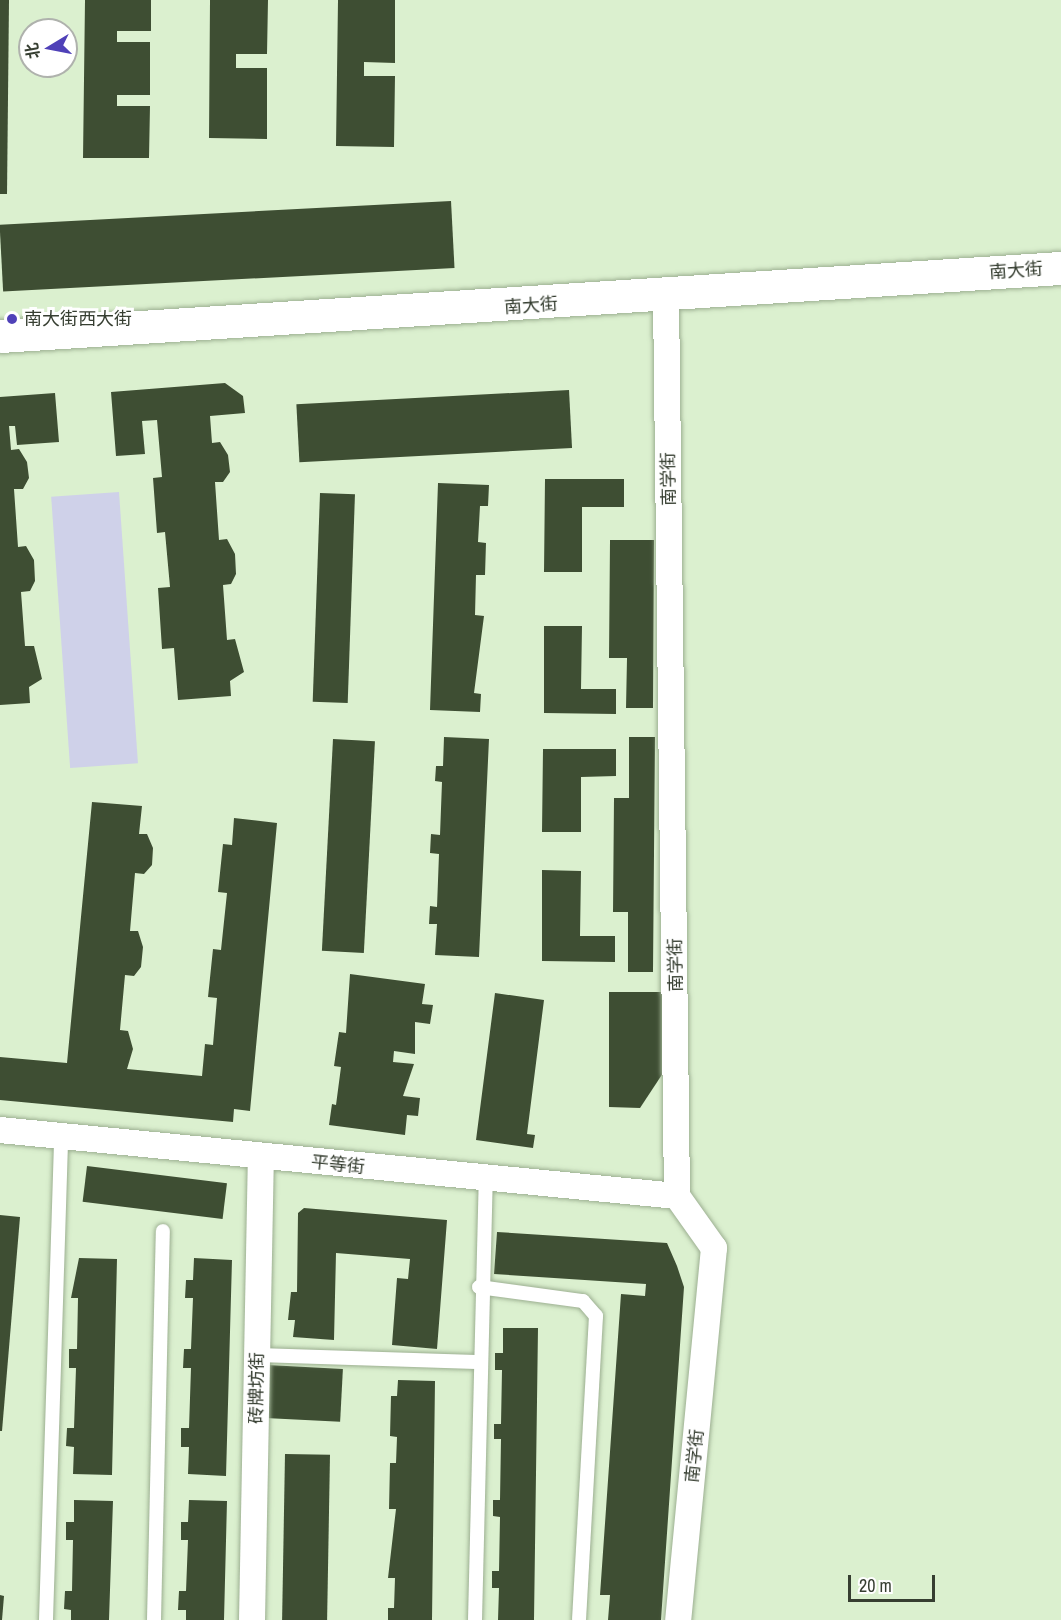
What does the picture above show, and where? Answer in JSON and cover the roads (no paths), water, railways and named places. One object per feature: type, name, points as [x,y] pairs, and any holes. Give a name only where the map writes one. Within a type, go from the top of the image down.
[{"type":"street","name":"南大街","points":[[0,336],[666,297],[1061,268]]},
{"type":"street","name":"南学街","points":[[666,297],[677,1197],[714,1248],[678,1620]]},
{"type":"street","name":"平等街","points":[[0,1130],[486,1181],[677,1197]]},
{"type":"street","name":"砖牌坊街","points":[[252,1620],[261,1157]]},
{"type":"lane","points":[[46,1620],[60,1136]]},
{"type":"lane","points":[[475,1620],[477,1362],[486,1181]]},
{"type":"lane","points":[[154,1620],[163,1232]]},
{"type":"lane","points":[[479,1287],[583,1301],[596,1316],[579,1620]]},
{"type":"lane","points":[[257,1355],[477,1362]]},
{"type":"place","name":"南大街西大街","points":[[12,319]]}]
